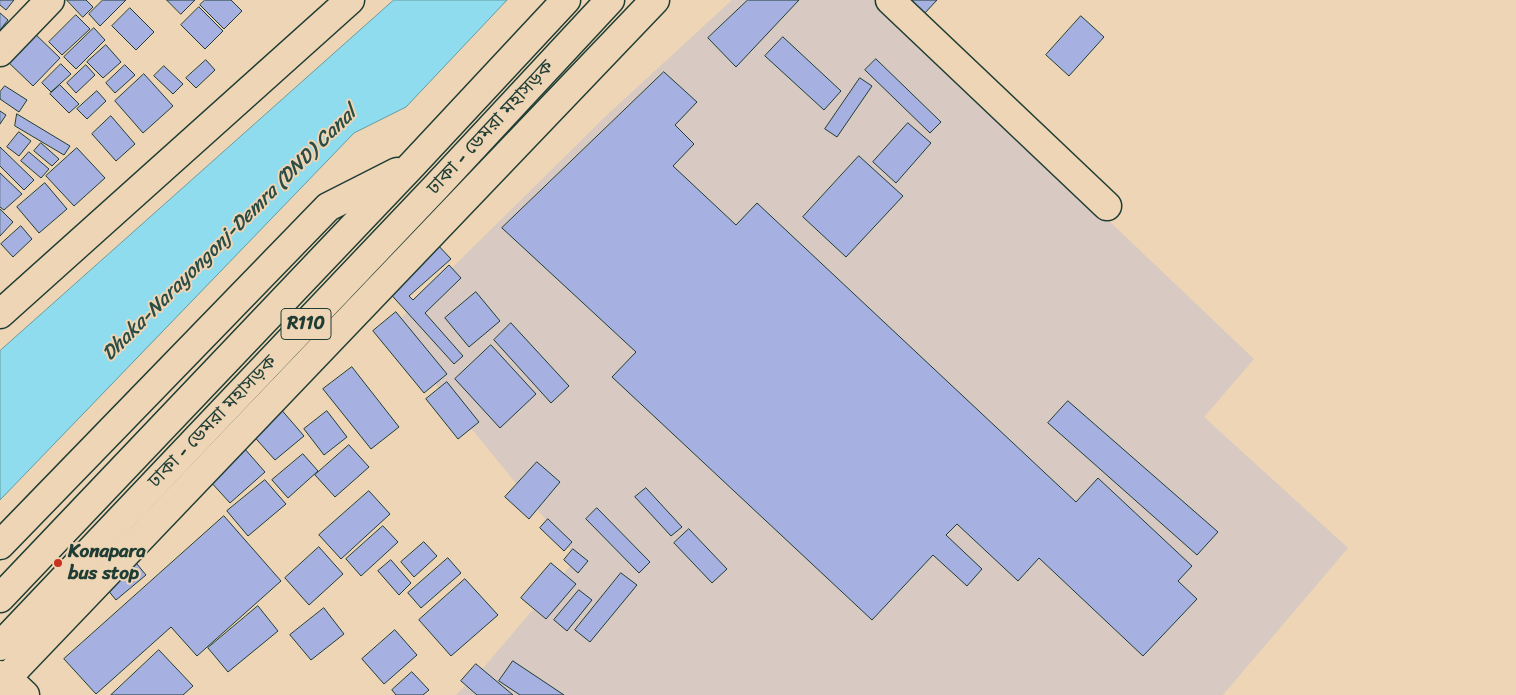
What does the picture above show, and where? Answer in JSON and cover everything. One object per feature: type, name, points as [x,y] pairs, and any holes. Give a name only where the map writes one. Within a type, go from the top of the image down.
[{"type":"main road","points":[[0,52],[50,0]]},
{"type":"main road","points":[[0,314],[350,0]]},
{"type":"main road","name":"ঢাকা - ডেমরা মহাসড়ক","points":[[0,598],[414,164],[566,0]]},
{"type":"main road","name":"ঢাকা - ডেমরা মহাসড়ক","points":[[0,646],[436,187],[610,0]]},
{"type":"main road","points":[[6,679],[654,0]]},
{"type":"main road","points":[[890,0],[1106,206]]},
{"type":"main road","points":[[0,545],[328,207],[414,164]]},
{"type":"shaded area","points":[[732,0],[877,0],[1254,359],[1204,417],[1348,548],[1223,695],[456,695],[484,667],[577,558],[390,329],[608,114]]},
{"type":"water","name":"Dhaka-Narayongonj-Demra (DND) Canal","points":[[394,0],[507,0],[406,107],[354,133],[0,500],[0,351]]},
{"type":"building","points":[[0,0],[14,0],[6,10],[0,5]]},
{"type":"building","points":[[67,0],[86,0],[93,7],[83,17]]},
{"type":"building","points":[[103,0],[126,0],[100,26],[89,14]]},
{"type":"building","points":[[167,0],[195,0],[181,14]]},
{"type":"building","points":[[205,0],[231,0],[242,11],[224,29],[200,5]]},
{"type":"building","points":[[748,0],[799,0],[736,67],[708,38]]},
{"type":"building","points":[[909,0],[937,0],[924,14]]},
{"type":"building","points":[[199,7],[223,31],[205,49],[181,25]]},
{"type":"building","points":[[130,8],[154,32],[136,50],[112,26]]},
{"type":"building","points":[[0,13],[8,20],[0,30]]},
{"type":"building","points":[[76,15],[90,29],[62,55],[49,42]]},
{"type":"building","points":[[1081,16],[1104,37],[1069,76],[1046,55]]},
{"type":"building","points":[[94,28],[105,40],[76,69],[64,57]]},
{"type":"building","points":[[32,31],[60,58],[33,86],[5,59]]},
{"type":"building","points":[[783,37],[841,91],[824,110],[765,56]]},
{"type":"building","points":[[106,45],[121,62],[103,78],[87,62]]},
{"type":"building","points":[[876,59],[941,122],[930,133],[865,70]]},
{"type":"building","points":[[206,60],[215,70],[196,88],[186,78]]},
{"type":"building","points":[[61,64],[71,74],[51,92],[42,83]]},
{"type":"building","points":[[86,65],[95,75],[76,93],[67,83]]},
{"type":"building","points":[[125,65],[135,75],[115,93],[106,83]]},
{"type":"building","points":[[164,66],[183,84],[173,94],[154,76]]},
{"type":"building","points":[[664,72],[697,102],[675,125],[694,144],[673,166],[736,225],[757,203],[1076,502],[1098,478],[1192,566],[1178,581],[1197,599],[1143,656],[1039,558],[1018,581],[957,524],[946,535],[982,569],[967,586],[933,555],[872,620],[612,377],[636,352],[502,228]]},
{"type":"building","points":[[144,74],[173,106],[143,133],[115,101]]},
{"type":"building","points":[[860,78],[872,86],[837,137],[825,129]]},
{"type":"building","points":[[60,85],[79,104],[69,113],[50,94]]},
{"type":"building","points":[[5,86],[27,100],[19,112],[0,99],[0,92]]},
{"type":"building","points":[[97,91],[106,101],[87,119],[77,109]]},
{"type":"building","points":[[0,111],[6,115],[0,124]]},
{"type":"building","points":[[17,114],[70,146],[64,155],[15,126]]},
{"type":"building","points":[[111,116],[135,144],[116,161],[92,134]]},
{"type":"building","points":[[908,123],[931,143],[896,183],[873,162]]},
{"type":"building","points":[[19,132],[31,141],[19,156],[7,147]]},
{"type":"building","points":[[41,143],[59,159],[52,166],[34,151]]},
{"type":"building","points":[[0,147],[34,180],[24,190],[0,166]]},
{"type":"building","points":[[77,148],[105,178],[74,206],[46,176]]},
{"type":"building","points":[[29,152],[49,169],[41,178],[21,161]]},
{"type":"building","points":[[859,156],[903,196],[846,257],[803,217]]},
{"type":"building","points":[[0,173],[22,194],[4,210],[0,207]]},
{"type":"building","points":[[45,183],[67,209],[39,233],[17,207]]},
{"type":"building","points":[[0,209],[13,222],[0,236]]},
{"type":"building","points":[[21,226],[32,239],[13,257],[1,244]]},
{"type":"building","points":[[436,243],[451,259],[409,296],[413,300],[449,265],[461,278],[425,313],[463,356],[454,364],[386,289]]},
{"type":"building","points":[[476,292],[500,321],[469,347],[445,318]]},
{"type":"building","points":[[396,312],[447,374],[424,393],[373,331]]},
{"type":"building","points":[[511,323],[569,386],[551,403],[494,340]]},
{"type":"building","points":[[491,345],[536,394],[500,428],[455,379]]},
{"type":"building","points":[[352,367],[399,427],[371,449],[323,389]]},
{"type":"building","points":[[447,382],[479,422],[458,439],[426,399]]},
{"type":"building","points":[[1068,401],[1218,532],[1197,555],[1048,423]]},
{"type":"building","points":[[279,407],[304,436],[275,460],[250,432]]},
{"type":"building","points":[[327,411],[347,437],[324,455],[304,429]]},
{"type":"building","points":[[349,445],[369,467],[335,497],[315,475]]},
{"type":"building","points":[[244,448],[265,472],[230,503],[209,480]]},
{"type":"building","points":[[303,454],[318,471],[288,498],[272,480]]},
{"type":"building","points":[[537,462],[560,482],[529,519],[505,497]]},
{"type":"building","points":[[265,480],[286,504],[248,536],[227,511]]},
{"type":"building","points":[[646,488],[682,527],[671,536],[635,497]]},
{"type":"building","points":[[369,491],[390,514],[341,559],[319,535]]},
{"type":"building","points":[[597,508],[650,562],[639,573],[586,519]]},
{"type":"building","points":[[224,516],[281,581],[197,656],[171,627],[96,694],[64,659]]},
{"type":"building","points":[[548,519],[572,542],[564,551],[540,528]]},
{"type":"building","points":[[383,526],[398,542],[361,576],[346,559]]},
{"type":"building","points":[[689,529],[727,569],[712,583],[674,543]]},
{"type":"building","points":[[424,542],[437,556],[414,577],[401,562]]},
{"type":"building","points":[[319,547],[343,574],[309,605],[285,578]]},
{"type":"building","points":[[573,549],[588,561],[578,573],[564,560]]},
{"type":"building","points":[[132,558],[146,575],[116,600],[102,583]]},
{"type":"building","points":[[448,558],[461,573],[421,608],[408,593]]},
{"type":"building","points":[[391,560],[411,583],[399,595],[378,571]]},
{"type":"building","points":[[551,563],[576,584],[546,619],[521,598]]},
{"type":"building","points":[[621,573],[637,585],[590,642],[575,630]]},
{"type":"building","points":[[465,579],[498,615],[451,656],[419,620]]},
{"type":"building","points":[[579,590],[592,600],[567,631],[554,620]]},
{"type":"building","points":[[258,606],[278,631],[228,672],[208,648]]},
{"type":"building","points":[[324,608],[344,634],[311,660],[290,635]]},
{"type":"building","points":[[395,630],[417,655],[384,684],[362,659]]},
{"type":"building","points":[[159,650],[193,686],[183,695],[111,695]]},
{"type":"building","points":[[513,661],[564,695],[520,695],[499,681]]},
{"type":"building","points":[[476,664],[513,695],[477,695],[461,681]]},
{"type":"building","points":[[412,672],[429,690],[423,695],[396,695],[392,690]]},
{"type":"place","name":"Konapara bus stop","points":[[58,563]]}]
